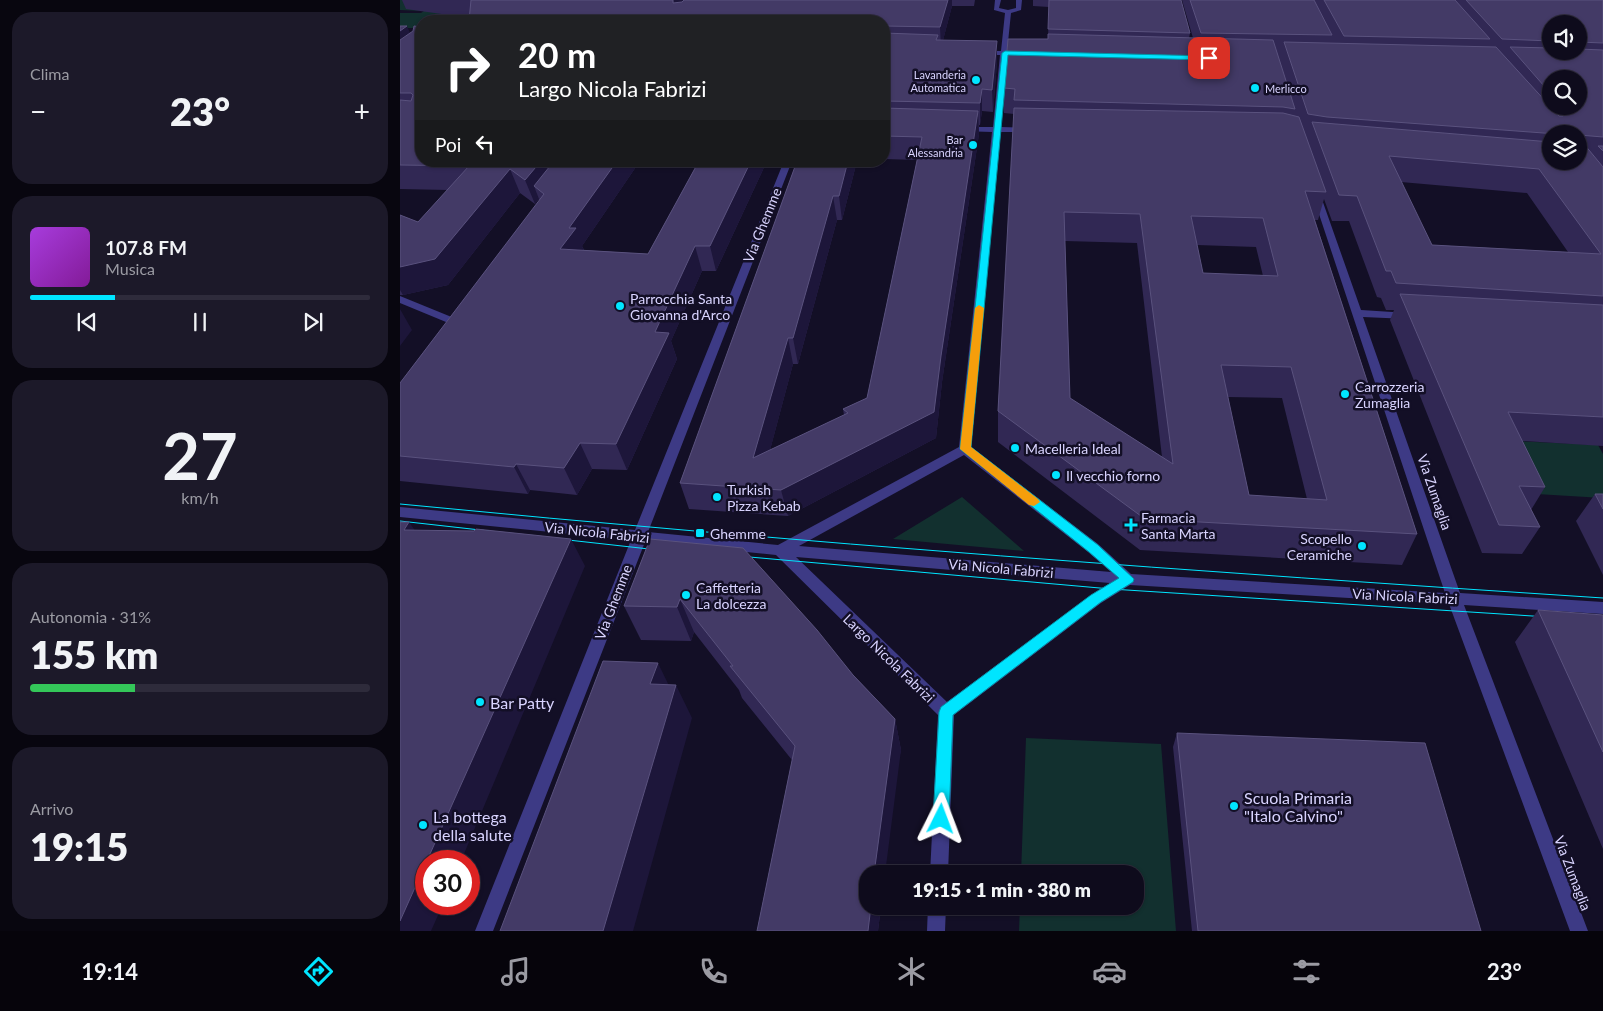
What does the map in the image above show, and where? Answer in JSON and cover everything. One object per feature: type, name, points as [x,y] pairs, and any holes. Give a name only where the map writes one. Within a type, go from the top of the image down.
[{"type":"street","points":[[998,0],[996,9],[1008,12],[1019,10],[1019,0]]},
{"type":"street","points":[[965,449],[1008,12]]},
{"type":"street","points":[[970,52],[1029,54]]},
{"type":"street","points":[[951,129],[1038,130]]},
{"type":"street","name":"Via Ghemme","points":[[484,931],[786,167]]},
{"type":"street","name":"Via Zumaglia","points":[[1313,185],[1455,599],[1579,931]]},
{"type":"street","points":[[400,299],[453,316],[442,330]]},
{"type":"street","points":[[1356,313],[1420,317]]},
{"type":"street","points":[[780,550],[828,526],[965,449]]},
{"type":"street","points":[[965,449],[1093,548],[1128,579]]},
{"type":"street","name":"Via Nicola Fabrizi","points":[[400,512],[780,550],[1128,579],[1603,608]]},
{"type":"street","name":"Largo Nicola Fabrizi","points":[[780,550],[946,712],[1096,598],[1128,579]]},
{"type":"street","points":[[939,865],[946,712]]},
{"type":"street","points":[[936,931],[937,915]]},
{"type":"green space","points":[[400,0],[415,0],[471,15],[415,15],[415,27],[400,28],[400,13],[421,13],[424,11],[400,10]]},
{"type":"green space","points":[[1493,440],[1598,445],[1603,454],[1603,498],[1518,493]]},
{"type":"green space","points":[[962,497],[1024,551],[893,539]]},
{"type":"green space","points":[[1026,738],[1161,744],[1176,931],[1019,931],[1020,915],[1144,915],[1144,865],[1021,865]]},
{"type":"building","points":[[471,0],[673,0],[673,3],[684,0],[948,0],[940,27],[890,26],[890,15],[470,15]]},
{"type":"building","points":[[1049,0],[1181,0],[1190,33],[1048,29]]},
{"type":"building","points":[[1190,0],[1314,0],[1332,35],[1201,33]]},
{"type":"building","points":[[1324,0],[1455,0],[1490,39],[1344,36]]},
{"type":"building","points":[[1466,0],[1603,0],[1603,43],[1587,42],[1587,15],[1542,15],[1542,41],[1502,39]]},
{"type":"building","points":[[400,26],[407,26],[400,31]]},
{"type":"building","points":[[415,26],[415,165],[400,165],[400,100],[411,101],[413,95],[411,93],[400,93],[400,40],[413,31]]},
{"type":"building","points":[[890,33],[938,35],[936,40],[997,41],[992,90],[982,89],[980,103],[890,101]]},
{"type":"building","points":[[1048,34],[1273,40],[1295,109],[1283,107],[1014,100],[1015,89],[1004,88],[1008,39],[1048,39]]},
{"type":"building","points":[[1284,42],[1496,47],[1542,97],[1542,115],[1559,116],[1587,115],[1587,70],[1542,70],[1542,84],[1510,47],[1542,48],[1542,60],[1587,60],[1587,49],[1603,50],[1603,137],[1587,136],[1587,125],[1542,125],[1542,133],[1308,114]]},
{"type":"building","points":[[890,108],[978,111],[934,412],[781,490],[680,483],[795,167],[846,167],[839,196],[833,196],[793,338],[788,338],[753,458],[848,413],[843,409],[867,398],[922,137],[890,136]]},
{"type":"building","points":[[1014,108],[1283,113],[1299,117],[1326,192],[1305,191],[1417,534],[1145,519],[998,411]],"holes":[[[1064,212],[1140,214],[1173,464],[1070,398]],[[1191,216],[1263,218],[1278,276],[1203,273]],[[1221,365],[1291,367],[1327,500],[1249,495]]]},
{"type":"building","points":[[1312,122],[1542,141],[1542,170],[1587,170],[1587,148],[1603,167],[1603,296],[1396,283],[1391,271],[1386,271],[1357,196],[1339,195]],"holes":[[[1389,156],[1539,169],[1601,254],[1432,245]]]},
{"type":"building","points":[[468,167],[536,167],[525,180],[510,169],[435,259],[400,267],[400,215],[418,222]]},
{"type":"building","points":[[549,167],[613,167],[569,228],[576,228],[560,249],[648,254],[696,167],[748,167],[710,246],[695,246],[655,332],[669,333],[616,444],[580,443],[564,468],[516,464],[514,467],[400,456],[400,383],[544,194],[534,186]]},
{"type":"building","points":[[1400,294],[1603,305],[1603,417],[1508,412],[1545,487],[1519,486],[1540,527],[1499,525]]},
{"type":"building","points":[[1595,494],[1603,494],[1603,509]]},
{"type":"building","points":[[400,522],[409,522],[404,530],[474,531],[476,529],[571,539],[432,850],[415,850],[415,887],[400,921]]},
{"type":"building","points":[[650,539],[743,548],[817,630],[853,675],[895,719],[875,865],[859,865],[859,915],[870,915],[868,931],[757,931],[795,746],[730,666],[733,666],[680,599],[677,607],[624,606]]},
{"type":"building","points":[[1538,610],[1603,615],[1603,752]]},
{"type":"building","points":[[603,661],[658,663],[650,684],[676,685],[603,931],[500,931]]},
{"type":"building","points":[[1177,733],[1425,743],[1481,931],[1198,931]]},
{"type":"tram line","points":[[400,504],[1001,556],[1603,598]]},
{"type":"tram line","points":[[400,521],[489,531]]},
{"type":"tram line","points":[[559,539],[658,550]]},
{"type":"tram line","points":[[738,556],[1111,589],[1548,617]]},
{"type":"slow traffic","points":[[979,308],[965,449],[1034,502]]},
{"type":"place","name":"Lavanderia Automatica","points":[[976,80]]},
{"type":"place","name":"Merlicco","points":[[1255,88]]},
{"type":"place","name":"Bar Alessandria","points":[[973,145]]},
{"type":"place","name":"Parrocchia Santa Giovanna d'Arco","points":[[620,306]]},
{"type":"place","name":"Carrozzeria Zumaglia","points":[[1345,394]]},
{"type":"place","name":"Macelleria Ideal","points":[[1015,448]]},
{"type":"place","name":"Il vecchio forno","points":[[1056,475]]},
{"type":"place","name":"Turkish Pizza Kebab","points":[[717,497]]},
{"type":"place","name":"Farmacia Santa Marta","points":[[1131,525]]},
{"type":"place","name":"Ghemme","points":[[700,533]]},
{"type":"place","name":"Scopello Ceramiche","points":[[1362,546]]},
{"type":"place","name":"Caffetteria La dolcezza","points":[[686,595]]},
{"type":"place","name":"Bar Patty","points":[[480,702]]},
{"type":"place","name":"Scuola Primaria \"Italo Calvino\"","points":[[1234,806]]},
{"type":"place","name":"La bottega della salute","points":[[423,825]]},
{"type":"route","points":[[941,819],[946,712],[1096,598],[1128,579],[1093,548],[965,449],[1005,53],[1209,58]]}]
